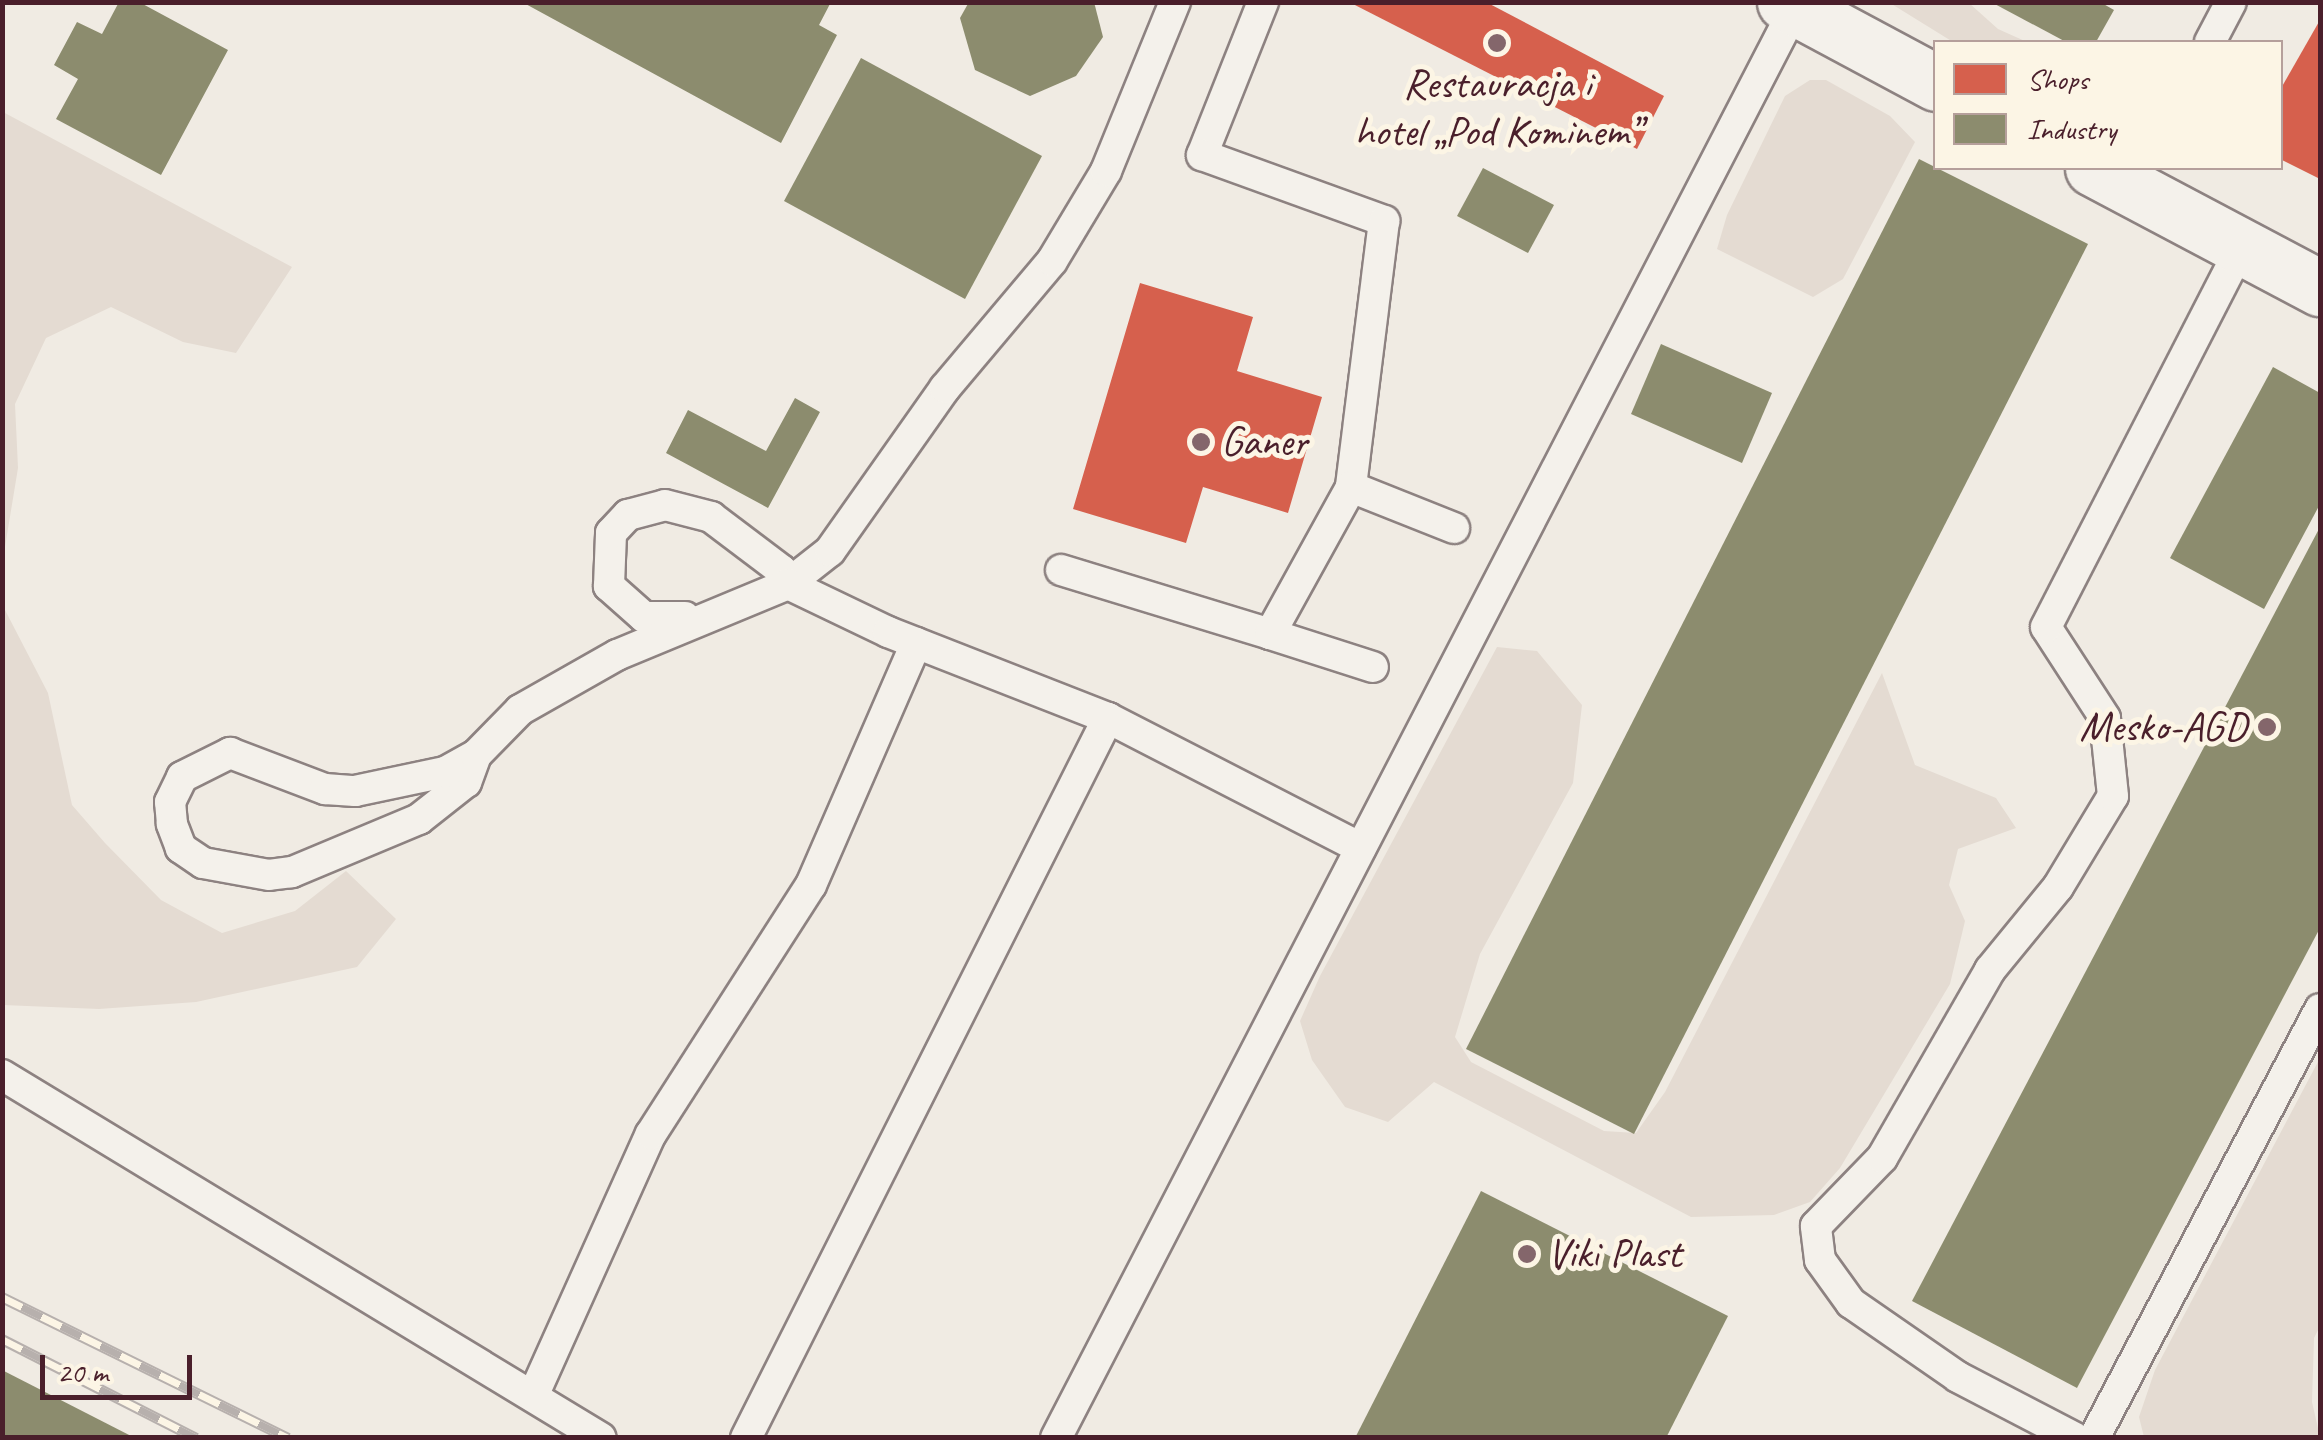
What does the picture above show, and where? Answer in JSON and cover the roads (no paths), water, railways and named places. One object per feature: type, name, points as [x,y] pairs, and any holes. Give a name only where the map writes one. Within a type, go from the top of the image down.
[{"type":"street","points":[[1790,5],[1933,81]]},
{"type":"street","points":[[2122,174],[2320,288]]},
{"type":"lane","points":[[476,754],[466,782],[419,819],[292,872],[269,875],[203,863],[180,848],[172,824],[170,802],[182,777],[230,753],[325,789],[355,792],[409,785],[476,754],[520,710],[698,617],[788,584],[830,551],[945,388],[1052,261],[1106,172],[1175,2]]},
{"type":"lane","points":[[1263,2],[1202,155],[1384,221],[1350,487],[1270,634]]},
{"type":"lane","points":[[2211,40],[2231,2]]},
{"type":"lane","points":[[1056,1438],[1790,5]]},
{"type":"lane","points":[[2075,1438],[1958,1376],[1851,1303],[1820,1260],[1816,1226],[1882,1158],[1990,970],[2058,887],[2113,796],[2105,718],[2046,627],[2242,246]]},
{"type":"lane","points":[[1350,487],[1454,528]]},
{"type":"lane","points":[[698,617],[644,618],[609,586],[611,533],[628,515],[664,505],[711,517],[781,570],[788,584],[916,643],[1108,718],[1361,848]]},
{"type":"lane","points":[[1060,570],[1373,667]]},
{"type":"lane","points":[[532,1396],[650,1134],[811,885],[916,643]]},
{"type":"lane","points":[[746,1438],[1108,718]]},
{"type":"lane","points":[[2094,1438],[2320,1009]]},
{"type":"lane","points":[[2,1075],[601,1438]]},
{"type":"railway","points":[[2,1297],[288,1438]]},
{"type":"railway","points":[[2,1339],[196,1438]]},
{"type":"place","name":"Restauracja i hotel „Pod Kominem”","points":[[1497,43]]},
{"type":"place","name":"Ganer","points":[[1201,442]]},
{"type":"place","name":"Mesko-AGD","points":[[2267,727]]},
{"type":"place","name":"Viki Plast","points":[[1527,1254]]}]
